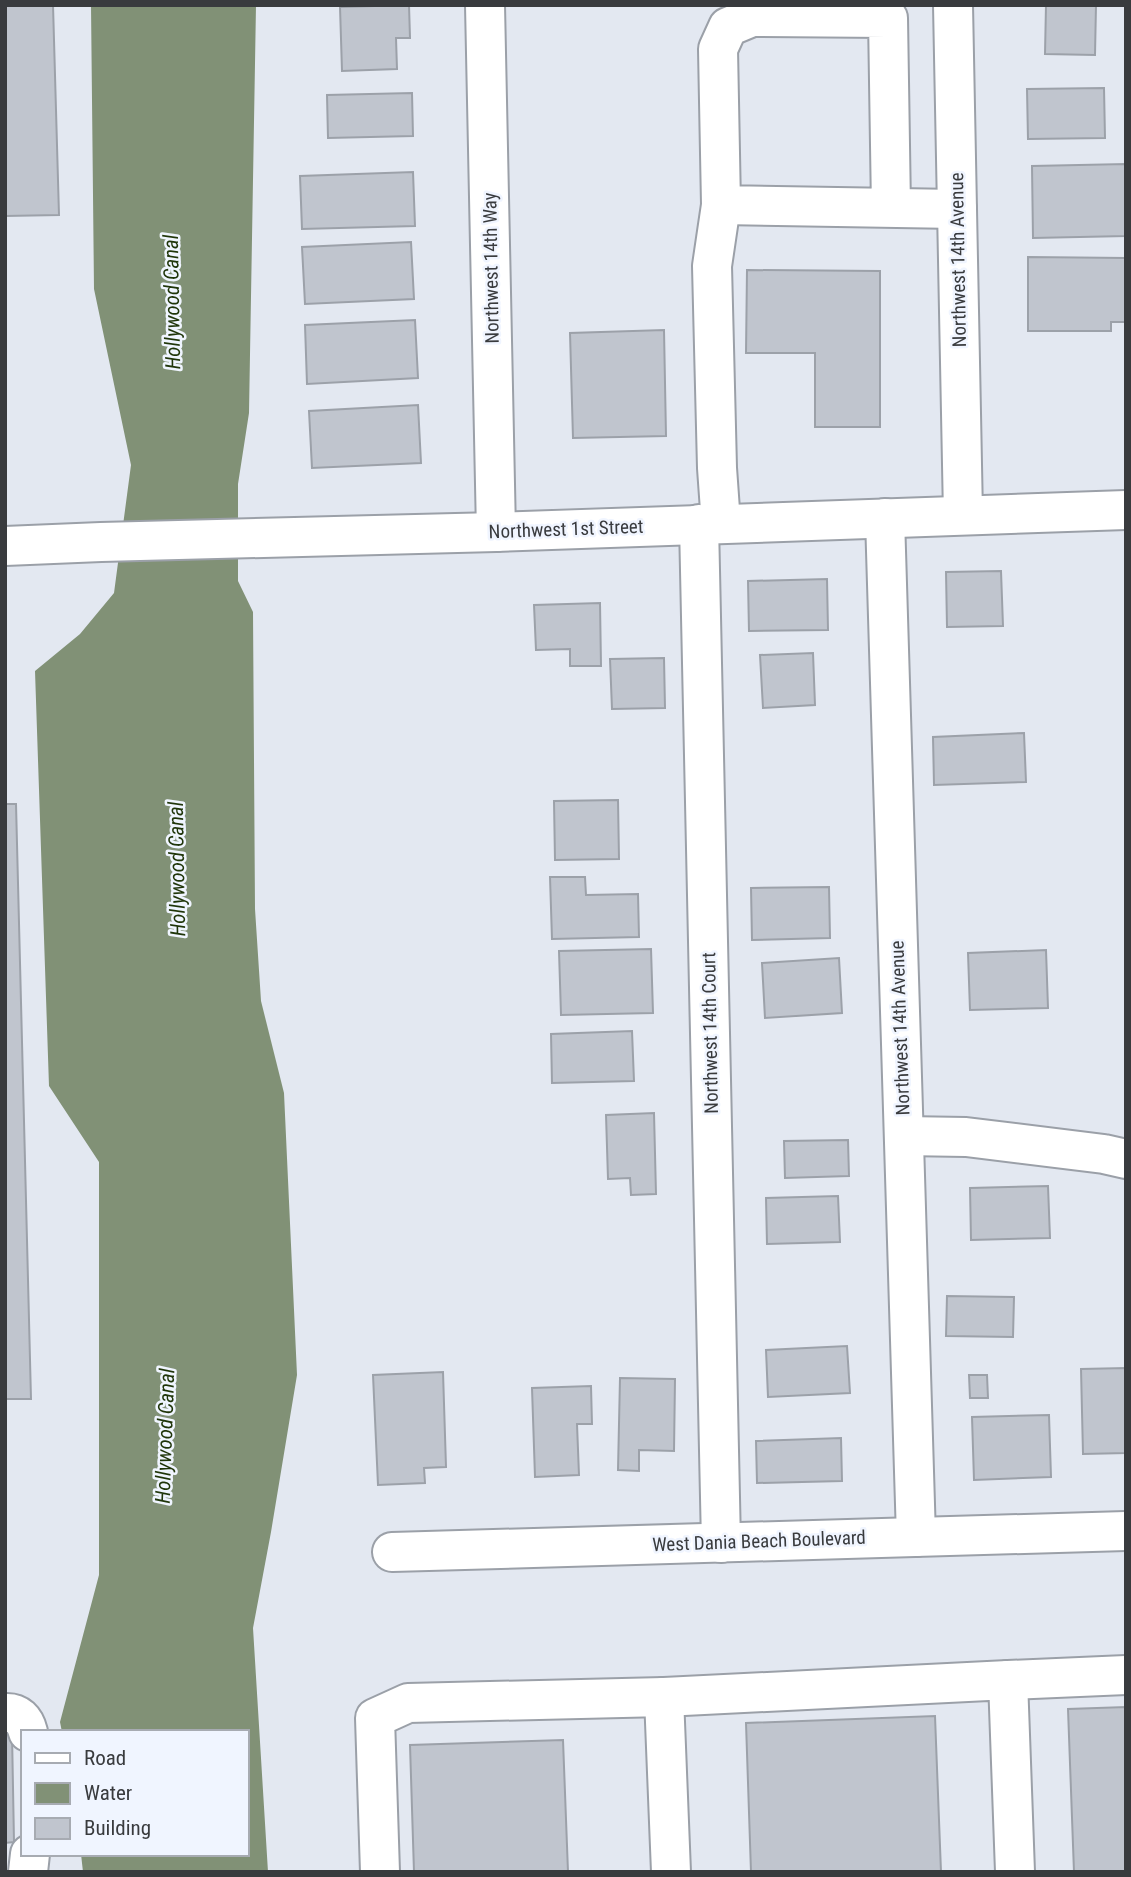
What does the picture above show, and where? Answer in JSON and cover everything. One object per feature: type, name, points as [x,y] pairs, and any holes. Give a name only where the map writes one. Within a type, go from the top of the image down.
[{"type":"street","name":"Northwest 14th Way","points":[[485,5],[496,531]]},
{"type":"street","name":"Northwest 14th Avenue","points":[[953,5],[963,515]]},
{"type":"street","name":"Northwest 14th Court","points":[[721,1543],[710,524],[717,468],[712,266],[721,205],[718,49],[728,27],[752,17],[888,18],[891,208]]},
{"type":"street","points":[[721,205],[957,209]]},
{"type":"street","name":"Northwest 1st Street","points":[[5,546],[1126,510]]},
{"type":"street","name":"Northwest 14th Avenue","points":[[885,518],[916,1537]]},
{"type":"street","points":[[904,1136],[966,1137],[1126,1159]]},
{"type":"street","name":"West Dania Beach Boulevard","points":[[392,1552],[1126,1531]]},
{"type":"street","points":[[380,1872],[375,1718],[408,1703],[664,1698],[1126,1675]]},
{"type":"street","points":[[1008,1680],[1015,1872]]},
{"type":"street","points":[[664,1698],[671,1872]]},
{"type":"street","points":[[5,1713],[13,1713],[25,1721],[27,1730]]},
{"type":"water","name":"Hollywood Canal","points":[[91,5],[256,5],[249,413],[238,484],[238,581],[253,612],[255,909],[261,1001],[284,1093],[297,1375],[253,1628],[268,1872],[83,1872],[81,1856],[248,1856],[248,1730],[62,1730],[60,1722],[99,1575],[99,1162],[49,1086],[35,671],[80,634],[114,593],[131,465],[94,289]]},
{"type":"building","points":[[5,5],[53,5],[59,215],[5,216]]},
{"type":"building","points":[[409,5],[410,38],[396,38],[397,69],[342,71],[340,7]]},
{"type":"building","points":[[1046,5],[1096,5],[1095,55],[1045,54]]},
{"type":"building","points":[[1104,88],[1105,138],[1028,139],[1027,89]]},
{"type":"building","points":[[412,93],[413,136],[328,138],[327,95]]},
{"type":"building","points":[[1126,164],[1126,236],[1033,238],[1032,166]]},
{"type":"building","points":[[413,172],[415,226],[302,229],[300,176]]},
{"type":"building","points":[[411,242],[414,299],[305,304],[302,247]]},
{"type":"building","points":[[1028,257],[1126,258],[1126,322],[1111,322],[1111,331],[1028,331]]},
{"type":"building","points":[[747,270],[880,271],[880,427],[815,427],[815,353],[746,353]]},
{"type":"building","points":[[415,320],[418,378],[307,384],[305,325]]},
{"type":"building","points":[[664,330],[666,436],[573,438],[570,333]]},
{"type":"building","points":[[418,405],[421,463],[312,468],[309,411]]},
{"type":"building","points":[[1001,571],[1003,626],[947,627],[946,572]]},
{"type":"building","points":[[827,579],[828,630],[749,631],[748,581]]},
{"type":"building","points":[[600,603],[601,666],[570,666],[570,649],[536,650],[534,605]]},
{"type":"building","points":[[813,653],[815,705],[763,708],[760,655]]},
{"type":"building","points":[[664,658],[665,708],[612,709],[610,659]]},
{"type":"building","points":[[1024,733],[1026,782],[934,785],[933,737]]},
{"type":"building","points":[[618,800],[619,859],[555,860],[554,801]]},
{"type":"building","points":[[5,804],[16,804],[31,1399],[5,1399]]},
{"type":"building","points":[[550,877],[585,877],[586,895],[638,894],[639,937],[552,939]]},
{"type":"building","points":[[829,887],[830,938],[752,940],[751,888]]},
{"type":"building","points":[[651,949],[653,1013],[561,1015],[559,951]]},
{"type":"building","points":[[1046,950],[1048,1008],[970,1010],[968,953]]},
{"type":"building","points":[[839,958],[842,1013],[765,1018],[762,963]]},
{"type":"building","points":[[632,1031],[634,1081],[552,1083],[551,1034]]},
{"type":"building","points":[[654,1113],[656,1194],[631,1195],[630,1178],[608,1179],[606,1115]]},
{"type":"building","points":[[848,1140],[849,1176],[785,1178],[784,1141]]},
{"type":"building","points":[[1048,1186],[1050,1238],[971,1240],[970,1188]]},
{"type":"building","points":[[838,1196],[840,1242],[767,1244],[766,1198]]},
{"type":"building","points":[[947,1296],[1014,1297],[1013,1337],[946,1336]]},
{"type":"building","points":[[847,1346],[850,1393],[768,1397],[766,1350]]},
{"type":"building","points":[[1126,1368],[1126,1453],[1083,1454],[1081,1369]]},
{"type":"building","points":[[443,1372],[446,1467],[424,1468],[425,1483],[378,1485],[373,1375]]},
{"type":"building","points":[[969,1375],[987,1375],[988,1398],[970,1398]]},
{"type":"building","points":[[620,1378],[675,1379],[674,1451],[639,1450],[639,1471],[618,1470]]},
{"type":"building","points":[[591,1386],[592,1424],[577,1424],[579,1475],[535,1477],[532,1388]]},
{"type":"building","points":[[1049,1415],[1051,1477],[974,1480],[972,1417]]},
{"type":"building","points":[[841,1438],[842,1481],[757,1483],[756,1441]]},
{"type":"building","points":[[1126,1707],[1126,1872],[1074,1872],[1068,1709]]},
{"type":"building","points":[[935,1716],[941,1872],[751,1872],[746,1723]]},
{"type":"building","points":[[5,1733],[12,1733],[14,1842],[5,1843]]},
{"type":"building","points":[[563,1740],[568,1872],[414,1872],[410,1745]]}]
